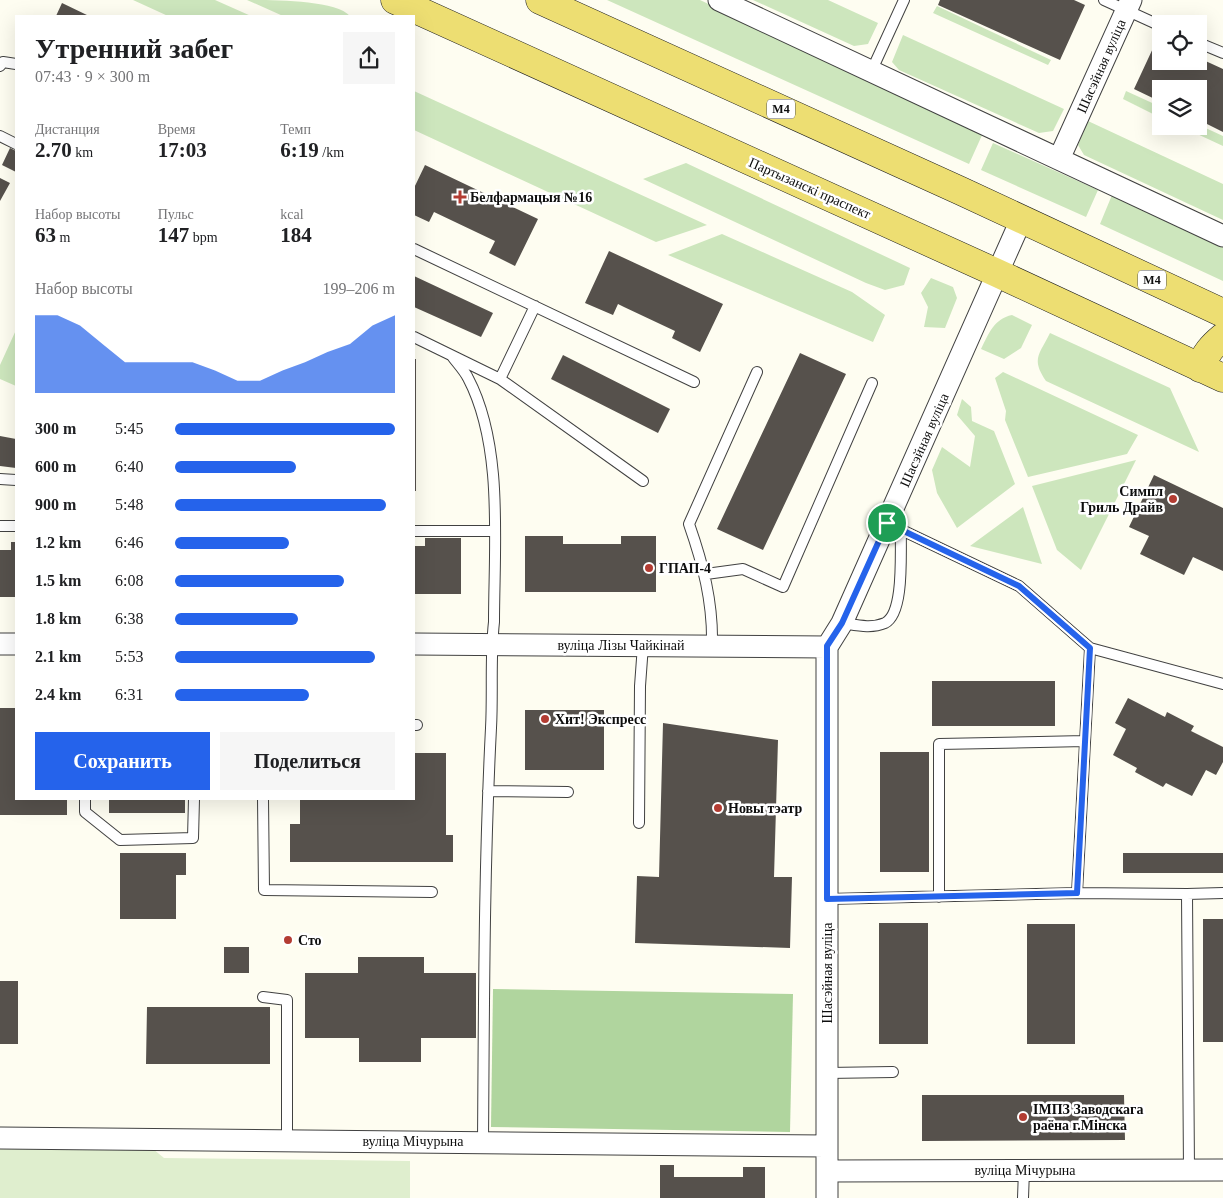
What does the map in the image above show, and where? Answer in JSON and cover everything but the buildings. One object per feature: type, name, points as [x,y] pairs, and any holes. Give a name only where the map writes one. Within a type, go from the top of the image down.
[{"type":"main road","name":"Партызанскі праспект","points":[[395,0],[997,273],[1212,373]]},
{"type":"main road","name":"М4","points":[[540,0],[1223,313]]},
{"type":"main road","points":[[1212,373],[1204,356],[1223,337]]},
{"type":"street","points":[[719,0],[1223,236]]},
{"type":"street","name":"Шасэйная вуліца","points":[[1059,159],[1129,5]]},
{"type":"street","name":"Шасэйная вуліца","points":[[827,1198],[827,646],[842,623],[894,526],[997,273],[1021,220]]},
{"type":"street","points":[[0,644],[15,644]]},
{"type":"street","name":"вуліца Лізы Чайкінай","points":[[415,644],[491,646],[827,646]]},
{"type":"street","name":"вуліца Мічурына","points":[[0,1138],[826,1146]]},
{"type":"street","name":"вуліца Мічурына","points":[[827,1171],[1223,1170]]},
{"type":"lane","points":[[871,72],[904,0]]},
{"type":"lane","points":[[1104,0],[1129,5],[1152,20]]},
{"type":"lane","points":[[1207,46],[1223,53]]},
{"type":"lane","points":[[0,66],[3,62],[15,64]]},
{"type":"lane","points":[[0,136],[15,144]]},
{"type":"lane","points":[[415,249],[694,382]]},
{"type":"lane","points":[[500,379],[534,306]]},
{"type":"lane","points":[[415,338],[500,379],[643,481]]},
{"type":"lane","points":[[452,356],[467,376],[479,404],[489,441],[493,472],[494,622],[491,646],[494,684],[488,791],[483,1142]]},
{"type":"lane","points":[[712,645],[712,622],[706,574],[690,524],[757,372]]},
{"type":"lane","points":[[706,574],[743,569],[783,587],[872,383]]},
{"type":"lane","points":[[0,479],[15,480]]},
{"type":"lane","points":[[0,526],[15,526]]},
{"type":"lane","points":[[842,623],[866,627],[886,622],[895,614],[898,602],[894,526],[1019,586],[1090,648],[1223,684]]},
{"type":"lane","points":[[415,531],[494,532]]},
{"type":"lane","points":[[639,823],[640,686],[643,645]]},
{"type":"lane","points":[[1077,893],[1090,648]]},
{"type":"lane","points":[[939,897],[939,744],[1085,741]]},
{"type":"lane","points":[[488,791],[568,792]]},
{"type":"lane","points":[[85,800],[85,812],[120,840],[194,838],[194,800]]},
{"type":"lane","points":[[263,800],[264,890],[432,892]]},
{"type":"lane","points":[[827,899],[1077,893],[1223,893]]},
{"type":"lane","points":[[1187,894],[1189,1170]]},
{"type":"lane","points":[[263,997],[287,1000],[287,1140]]},
{"type":"lane","points":[[827,1073],[893,1072]]},
{"type":"lane","points":[[1023,1198],[1024,1170]]},
{"type":"green space","points":[[133,0],[215,0],[249,15],[166,15]]},
{"type":"green space","points":[[247,0],[318,4],[332,7],[349,15],[281,15]]},
{"type":"green space","points":[[607,0],[700,0],[983,133],[969,164]]},
{"type":"green space","points":[[753,0],[828,0],[878,23],[868,44],[854,46]]},
{"type":"green space","points":[[937,6],[1051,60],[1048,65],[933,13]]},
{"type":"green space","points":[[903,35],[1064,109],[1053,131],[1039,133],[899,70],[892,62]]},
{"type":"green space","points":[[415,91],[707,225],[656,242],[415,130]]},
{"type":"green space","points":[[1126,91],[1152,103],[1152,114],[1123,99]]},
{"type":"green space","points":[[1088,121],[1223,184],[1223,220],[1084,155],[1078,145]]},
{"type":"green space","points":[[1207,129],[1223,136],[1223,146],[1199,135],[1207,135]]},
{"type":"green space","points":[[993,143],[1098,190],[1086,217],[981,170]]},
{"type":"green space","points":[[686,163],[910,268],[904,285],[885,290],[866,283],[643,179]]},
{"type":"green space","points":[[1112,195],[1223,247],[1223,281],[1100,224]]},
{"type":"green space","points":[[722,234],[852,292],[885,315],[873,342],[668,255]]},
{"type":"green space","points":[[931,278],[953,287],[957,298],[945,328],[924,327],[928,307],[921,293]]},
{"type":"green space","points":[[1012,315],[1032,325],[1021,348],[1004,359],[981,349],[996,323]]},
{"type":"green space","points":[[15,332],[15,386],[0,379],[0,365]]},
{"type":"green space","points":[[1050,333],[1170,388],[1199,452],[1046,381],[1041,374],[1038,357]]},
{"type":"green space","points":[[1003,372],[1138,435],[1127,454],[1028,477],[1005,420],[1006,411],[995,378]]},
{"type":"green space","points":[[962,399],[971,407],[972,421],[994,431],[1015,484],[957,528],[937,493],[932,470],[942,447],[970,467],[975,436],[957,415]]},
{"type":"green space","points":[[1136,460],[1081,570],[1057,550],[1032,486]]},
{"type":"green space","points":[[1023,507],[1042,564],[970,546]]},
{"type":"green space","points":[[493,989],[793,994],[790,1132],[491,1127]]},
{"type":"green space","points":[[0,1143],[147,1144],[164,1158],[410,1161],[410,1198],[0,1198]]},
{"type":"place","name":"Белфармацыя №16","points":[[460,197]]},
{"type":"place","name":"Симпл Гриль Драйв","points":[[1173,499]]},
{"type":"place","name":"ГПАП-4","points":[[649,568]]},
{"type":"place","name":"Хит! Экспресс","points":[[545,719]]},
{"type":"place","name":"Новы тэатр","points":[[718,808]]},
{"type":"place","name":"Сто","points":[[288,940]]},
{"type":"place","name":"ІМПЗ Заводскага раёна г.Мінска","points":[[1023,1117]]},
{"type":"route","points":[[887,523],[1019,586],[1090,648],[1077,893],[850,900],[827,899],[827,646],[842,623],[887,523]]}]
